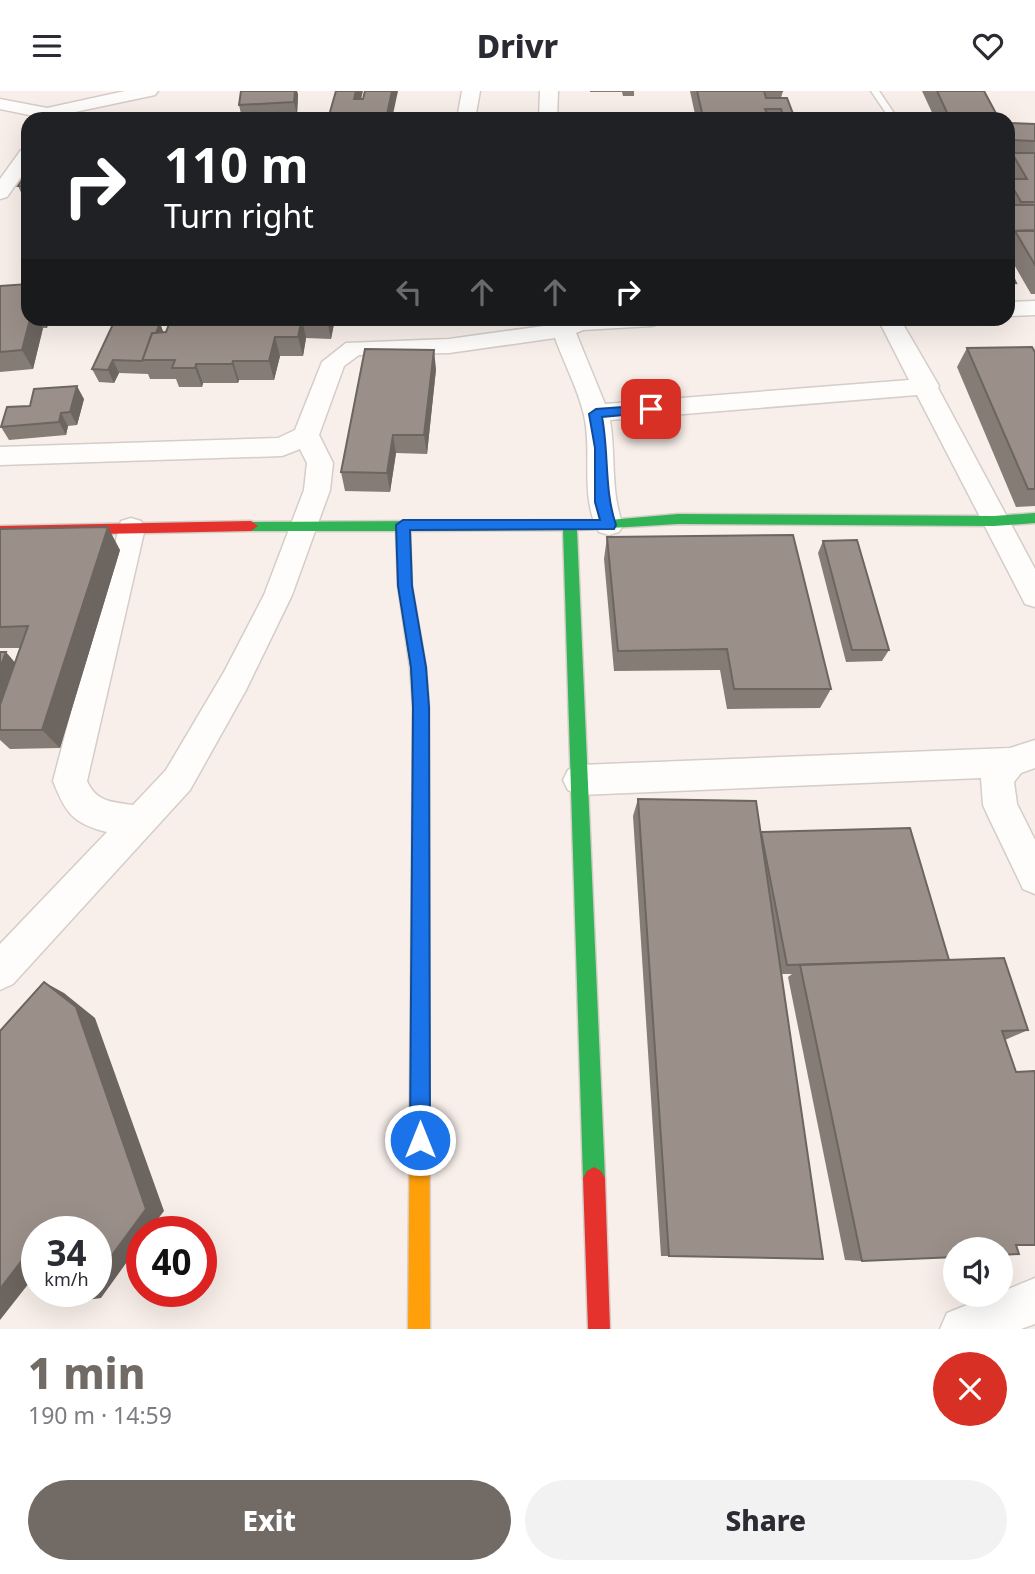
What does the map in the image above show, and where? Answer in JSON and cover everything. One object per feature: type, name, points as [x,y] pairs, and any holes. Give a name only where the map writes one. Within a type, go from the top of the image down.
[{"type":"street","points":[[64,112],[149,91]]},
{"type":"street","points":[[467,112],[471,91]]},
{"type":"street","points":[[548,112],[549,91]]},
{"type":"street","points":[[0,104],[32,112]]},
{"type":"street","points":[[0,193],[21,164]]},
{"type":"street","points":[[1015,309],[1035,308]]},
{"type":"street","points":[[449,346],[450,326]]},
{"type":"street","points":[[0,456],[282,447],[306,435],[334,362],[354,348],[449,346],[563,330],[572,326]]},
{"type":"street","points":[[893,326],[1035,596]]},
{"type":"street","points":[[563,330],[596,414],[602,448],[601,502],[609,525]]},
{"type":"street","points":[[596,414],[926,386]]},
{"type":"street","points":[[0,971],[178,780],[234,681],[278,595],[305,525],[317,490],[320,463],[306,435]]},
{"type":"street","points":[[0,531],[305,525],[609,525],[678,519],[994,521],[1035,518]]},
{"type":"street","points":[[403,525],[405,586],[418,667],[421,707],[419,1329]]},
{"type":"street","points":[[570,525],[599,1329]]},
{"type":"street","points":[[131,529],[70,781],[76,801],[92,813],[139,821]]},
{"type":"street","points":[[580,780],[1022,758]]},
{"type":"street","points":[[1022,758],[997,778],[1000,805],[1035,877]]},
{"type":"street","points":[[963,1329],[1035,1301]]},
{"type":"lane","points":[[875,91],[889,112]]},
{"type":"building","points":[[241,91],[295,91],[294,102],[239,105]]},
{"type":"building","points":[[336,91],[356,91],[354,99],[363,99],[365,91],[392,91],[388,112],[330,112]]},
{"type":"building","points":[[697,91],[764,91],[766,98],[787,98],[792,112],[765,109],[766,112],[702,112]]},
{"type":"building","points":[[937,91],[984,91],[995,112],[947,112]]},
{"type":"building","points":[[1015,123],[1035,124],[1035,141],[1015,140]]},
{"type":"building","points":[[1015,153],[1035,153],[1035,202],[1021,202],[1015,191],[1015,179],[1027,179],[1015,158]]},
{"type":"building","points":[[1015,205],[1035,205],[1035,230],[1015,231]]},
{"type":"building","points":[[1015,231],[1035,231],[1035,265]]},
{"type":"building","points":[[21,284],[21,326],[28,326],[22,350],[0,352],[0,286]]},
{"type":"building","points":[[112,326],[159,326],[156,333],[152,333],[142,361],[113,360],[108,370],[92,369]]},
{"type":"building","points":[[168,326],[300,326],[298,337],[275,337],[269,361],[196,364],[195,368],[172,368],[175,360],[142,360],[152,333],[166,332]]},
{"type":"building","points":[[1032,347],[1035,352],[1035,489],[1028,489],[967,348]]},
{"type":"building","points":[[365,349],[434,350],[424,435],[393,435],[387,473],[341,472]]},
{"type":"building","points":[[77,386],[70,412],[61,413],[59,422],[1,427],[7,407],[30,406],[34,389]]},
{"type":"building","points":[[108,527],[42,730],[0,730],[0,705],[28,626],[0,627],[0,529]]},
{"type":"building","points":[[793,535],[831,689],[734,689],[727,649],[618,651],[607,537]]},
{"type":"building","points":[[857,540],[889,650],[852,650],[823,541]]},
{"type":"building","points":[[0,652],[6,652],[0,668]]},
{"type":"building","points":[[638,799],[756,801],[823,1259],[669,1256]]},
{"type":"building","points":[[910,828],[949,960],[787,965],[761,832]]},
{"type":"building","points":[[1004,958],[1028,1030],[1002,1031],[1016,1072],[1035,1071],[1035,1245],[1016,1245],[1019,1254],[1013,1254],[1013,1237],[943,1237],[943,1258],[862,1261],[800,965]]},
{"type":"building","points":[[44,982],[76,1007],[146,1209],[141,1216],[126,1216],[126,1236],[112,1255],[112,1216],[21,1216],[21,1262],[0,1289],[0,1031]]},
{"type":"traffic: fast","points":[[251,526],[609,525],[678,519],[994,521],[1035,518]]},
{"type":"traffic: fast","points":[[403,525],[405,586],[418,667],[421,707],[420,978]]},
{"type":"traffic: fast","points":[[570,525],[594,1178]]},
{"type":"traffic: slow","points":[[419,1329],[420,978]]},
{"type":"traffic: jam","points":[[0,531],[251,526]]},
{"type":"traffic: jam","points":[[594,1178],[599,1329]]},
{"type":"route","points":[[420,1140],[421,707],[418,667],[405,586],[403,525],[609,525],[601,502],[602,448],[596,414],[651,409]]}]
